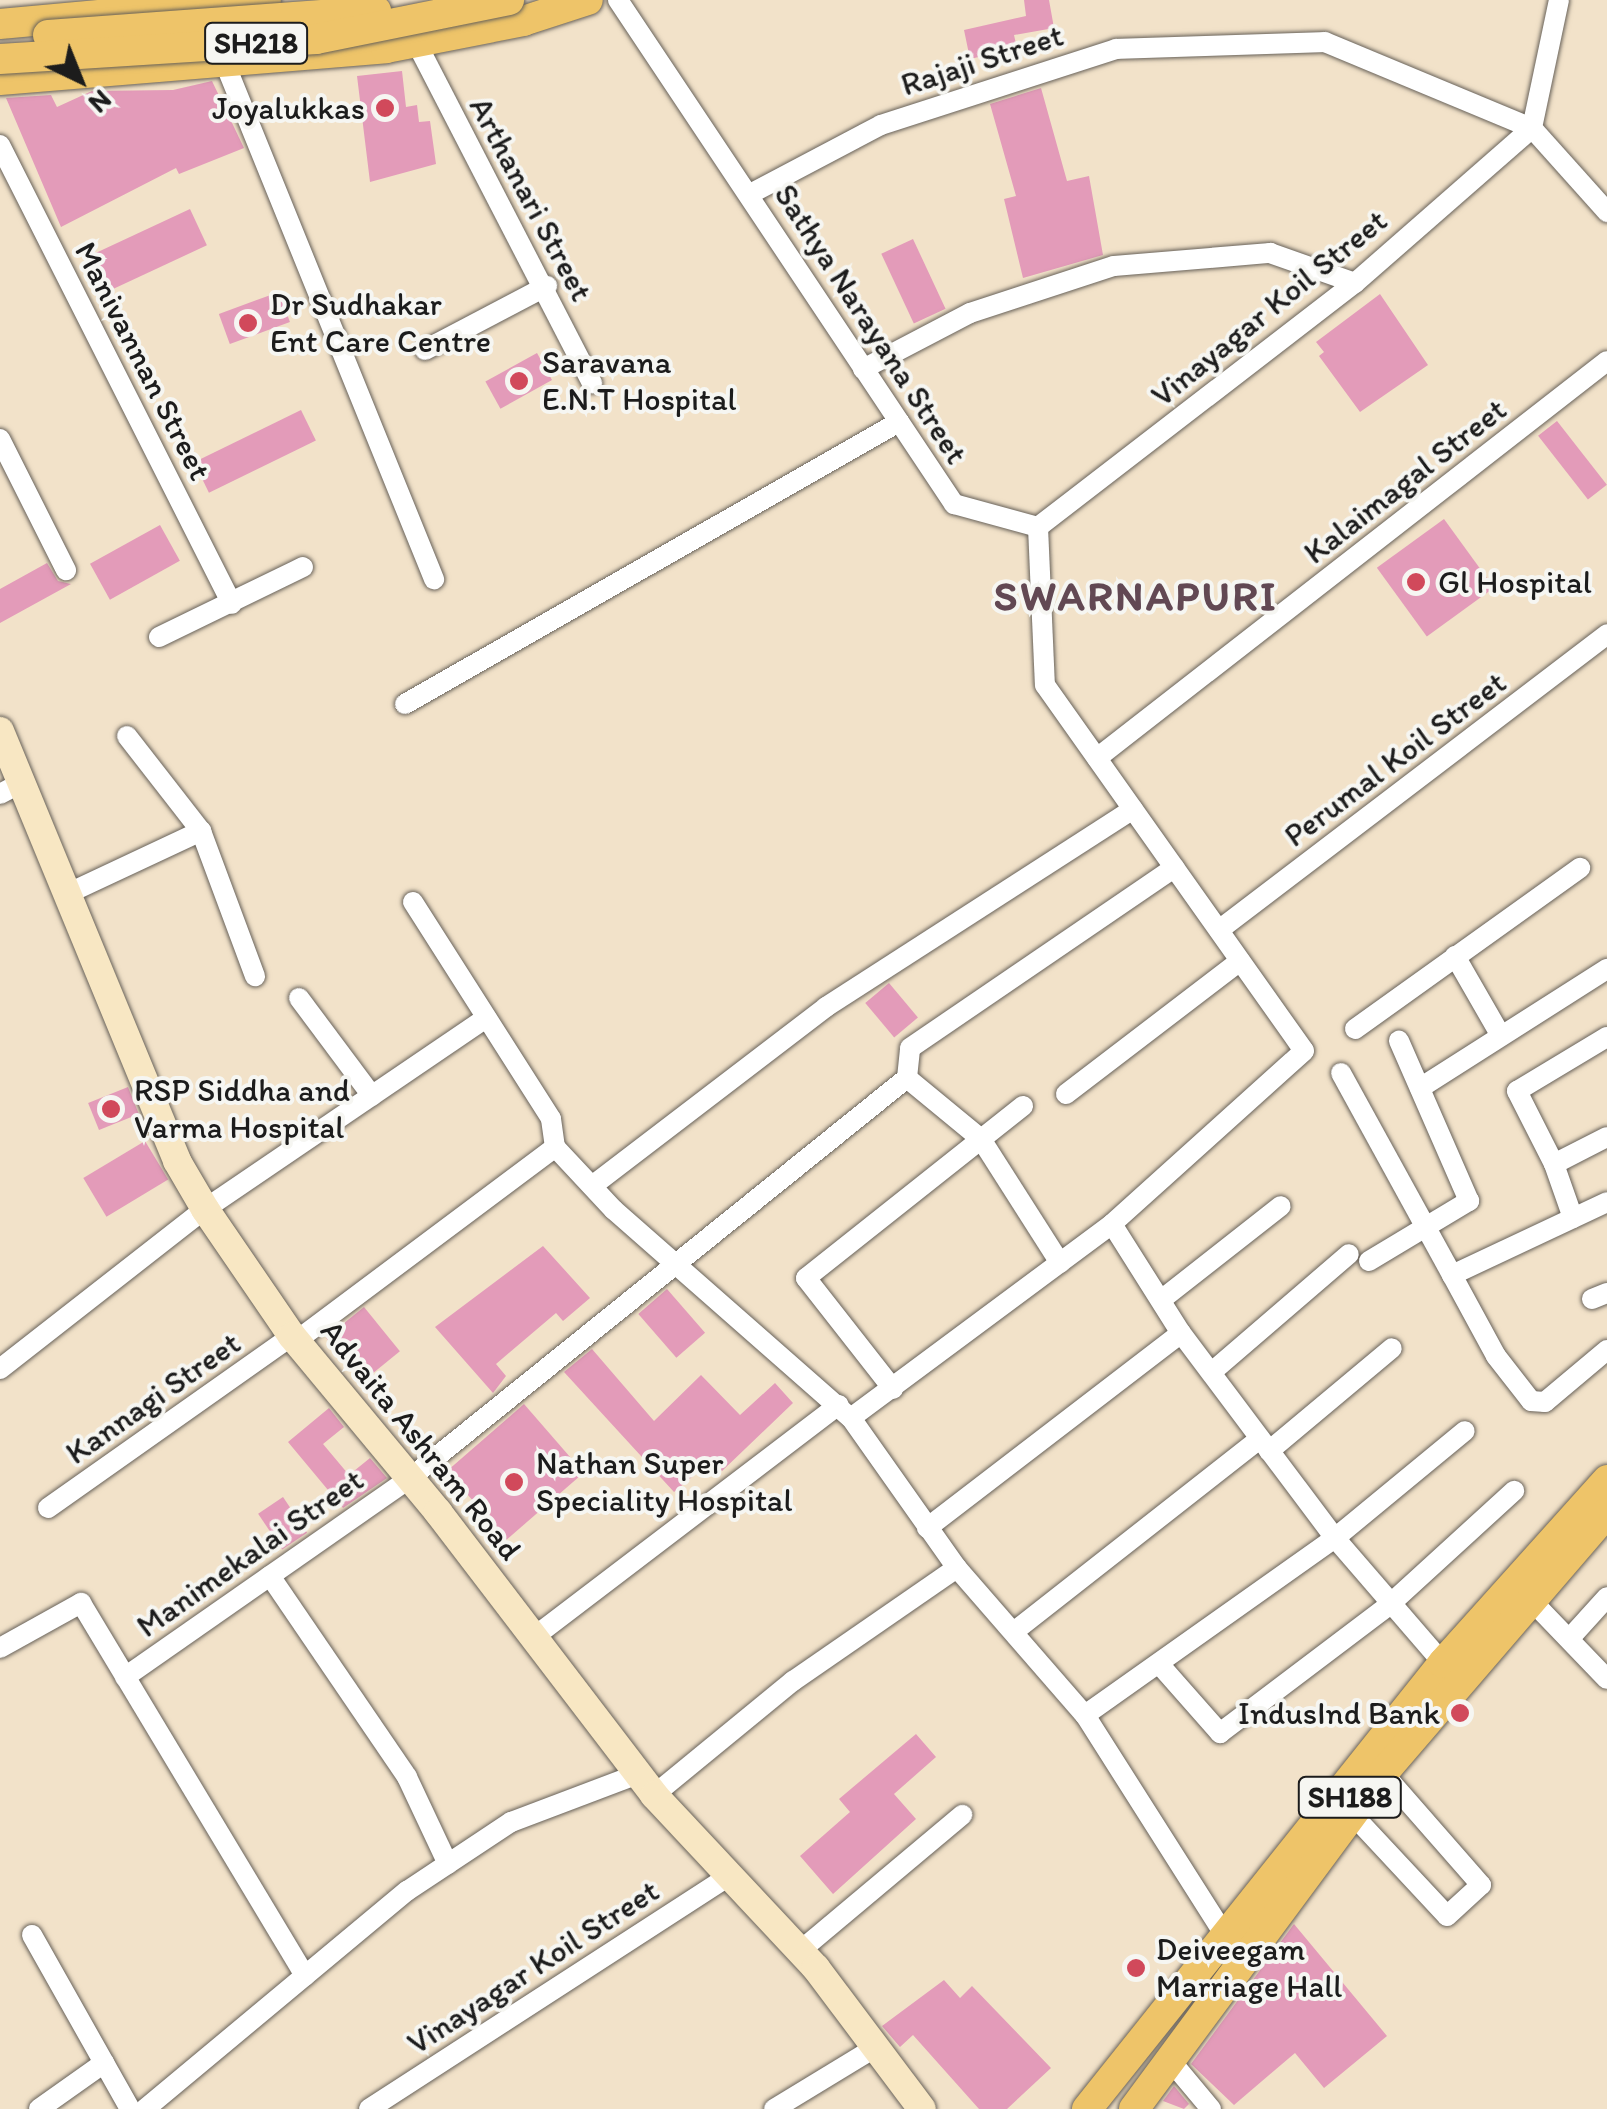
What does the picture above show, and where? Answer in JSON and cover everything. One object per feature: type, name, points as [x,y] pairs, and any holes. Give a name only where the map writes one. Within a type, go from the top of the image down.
[{"type":"main road","points":[[0,6],[78,0]]},
{"type":"main road","points":[[386,48],[391,0]]},
{"type":"main road","points":[[417,44],[418,0]]},
{"type":"main road","points":[[0,38],[348,15],[434,0]]},
{"type":"main road","name":"SH218","points":[[0,59],[316,39],[509,0]]},
{"type":"main road","points":[[0,80],[226,66],[417,44],[588,0]]},
{"type":"main road","points":[[0,24],[246,1]]},
{"type":"main road","points":[[1087,2109],[1443,1663],[1607,1480]]},
{"type":"main road","name":"SH188","points":[[1110,2109],[1430,1699],[1607,1498]]},
{"type":"main road","points":[[1134,2109],[1384,1773],[1530,1598],[1607,1513]]},
{"type":"street","name":"Sathya Narayana Street","points":[[618,0],[954,504],[1038,527]]},
{"type":"street","points":[[1558,0],[1532,128],[1607,212]]},
{"type":"street","name":"Rajaji Street","points":[[750,194],[881,124],[1116,48],[1325,42],[1532,128]]},
{"type":"street","name":"Arthanari Street","points":[[417,44],[547,286],[592,383]]},
{"type":"street","points":[[226,66],[434,578]]},
{"type":"street","name":"Vinayagar Koil Street","points":[[1038,527],[1354,283],[1532,128]]},
{"type":"street","name":"Manivannan Street","points":[[0,145],[232,604]]},
{"type":"street","points":[[863,369],[970,313],[1114,266],[1270,252],[1354,283]]},
{"type":"street","points":[[425,350],[547,286]]},
{"type":"street","name":"Kalaimagal Street","points":[[1097,758],[1607,361]]},
{"type":"street","points":[[405,704],[899,422]]},
{"type":"street","points":[[0,439],[66,570]]},
{"type":"street","points":[[534,1637],[845,1412],[894,1389],[1112,1224],[1304,1050],[1045,685],[1038,527]]},
{"type":"street","points":[[159,637],[303,567]]},
{"type":"street","name":"Perumal Koil Street","points":[[1219,930],[1607,634]]},
{"type":"street","name":"Advaita Ashram Road","points":[[0,731],[12,788],[70,892],[177,1161],[204,1209],[294,1338],[410,1478],[646,1784],[800,1951],[922,2109]]},
{"type":"street","points":[[127,736],[201,831],[255,976]]},
{"type":"street","points":[[592,1186],[826,1007],[1133,809]]},
{"type":"street","points":[[70,892],[201,831]]},
{"type":"street","points":[[1060,1263],[982,1138],[907,1078],[910,1048],[928,1031],[1174,868]]},
{"type":"street","points":[[1355,1029],[1580,868]]},
{"type":"street","points":[[413,902],[550,1118],[556,1147],[676,1264],[845,1412],[957,1568],[1016,1630],[1085,1715],[1225,1936]]},
{"type":"street","points":[[1455,956],[1501,1036]]},
{"type":"street","points":[[1066,1094],[1240,960]]},
{"type":"street","points":[[1420,1088],[1607,969]]},
{"type":"street","points":[[299,998],[372,1096]]},
{"type":"street","points":[[0,1369],[204,1209],[486,1018]]},
{"type":"street","points":[[1573,1218],[1554,1164],[1517,1092],[1607,1037]]},
{"type":"street","points":[[1213,1371],[1359,1258],[1429,1226],[1469,1201],[1398,1040]]},
{"type":"street","points":[[1340,1073],[1429,1226],[1496,1356],[1530,1402],[1544,1402],[1607,1350]]},
{"type":"street","name":"Manimekalai Street","points":[[125,1677],[410,1478],[907,1078]]},
{"type":"street","points":[[894,1389],[806,1278],[1023,1106]]},
{"type":"street","points":[[1554,1164],[1607,1138]]},
{"type":"street","name":"Kannagi Street","points":[[48,1508],[294,1338],[556,1147]]},
{"type":"street","points":[[1452,1274],[1607,1202]]},
{"type":"street","points":[[1160,1300],[1282,1206]]},
{"type":"street","points":[[1112,1224],[1181,1333],[1335,1538],[1388,1606],[1443,1663]]},
{"type":"street","points":[[927,1528],[1181,1333]]},
{"type":"street","points":[[1016,1630],[1392,1348]]},
{"type":"street","points":[[1085,1715],[1335,1538],[1465,1431]]},
{"type":"street","points":[[1160,1665],[1220,1733],[1388,1606],[1514,1492]]},
{"type":"street","points":[[144,2109],[304,1976],[448,1864],[511,1822],[646,1784],[957,1568]]},
{"type":"street","points":[[270,1576],[407,1777],[448,1864]]},
{"type":"street","points":[[1570,1638],[1607,1597]]},
{"type":"street","points":[[1530,1598],[1607,1679]]},
{"type":"street","points":[[0,1648],[81,1603],[304,1976]]},
{"type":"street","points":[[1352,1814],[1447,1916],[1481,1885],[1384,1773]]},
{"type":"street","points":[[800,1951],[962,1815]]},
{"type":"street","name":"Vinayagar Koil Street","points":[[369,2109],[729,1876]]},
{"type":"street","points":[[32,1935],[130,2109]]},
{"type":"street","points":[[774,2109],[876,2047]]},
{"type":"street","points":[[1170,2060],[1211,2109]]},
{"type":"street","points":[[39,2109],[104,2062]]},
{"type":"building","points":[[1024,0],[1049,0],[1054,28],[1014,35],[1017,48],[970,59],[964,30],[1026,16]]},
{"type":"building","points":[[402,71],[406,107],[417,105],[419,122],[430,121],[436,164],[370,182],[357,76]]},
{"type":"building","points":[[212,81],[244,148],[179,174],[176,168],[61,227],[6,98],[51,95],[57,107],[92,91],[173,90]]},
{"type":"building","points":[[1041,88],[1067,181],[1089,176],[1103,255],[1023,278],[1004,199],[1016,196],[990,104]]},
{"type":"building","points":[[190,209],[207,245],[104,293],[88,257]]},
{"type":"building","points":[[913,239],[946,309],[914,324],[881,254]]},
{"type":"building","points":[[279,292],[290,322],[230,344],[219,314]]},
{"type":"building","points":[[1380,294],[1428,365],[1360,412],[1319,356],[1324,352],[1316,342]]},
{"type":"building","points":[[537,353],[552,380],[500,409],[485,382]]},
{"type":"building","points":[[301,410],[316,441],[209,493],[194,462]]},
{"type":"building","points":[[1557,421],[1607,485],[1588,500],[1538,436]]},
{"type":"building","points":[[1444,519],[1494,588],[1427,637],[1377,568]]},
{"type":"building","points":[[160,525],[180,561],[110,600],[90,564]]},
{"type":"building","points":[[47,563],[58,581],[71,584],[0,623],[0,589]]},
{"type":"building","points":[[889,983],[918,1017],[894,1037],[865,1003]]},
{"type":"building","points":[[128,1087],[139,1114],[99,1130],[88,1103]]},
{"type":"building","points":[[145,1141],[168,1180],[106,1217],[83,1178]]},
{"type":"building","points":[[543,1246],[590,1298],[563,1321],[556,1313],[496,1364],[506,1376],[493,1393],[435,1327]]},
{"type":"building","points":[[667,1289],[705,1333],[676,1358],[638,1314]]},
{"type":"building","points":[[364,1307],[400,1351],[362,1382],[326,1338]]},
{"type":"building","points":[[592,1349],[654,1421],[701,1375],[740,1415],[775,1383],[793,1403],[722,1471],[712,1460],[674,1492],[564,1372]]},
{"type":"building","points":[[524,1404],[584,1473],[507,1540],[447,1471]]},
{"type":"building","points":[[329,1408],[344,1427],[323,1444],[349,1475],[370,1458],[387,1478],[343,1508],[288,1442]]},
{"type":"building","points":[[283,1497],[307,1533],[282,1549],[258,1514]]},
{"type":"building","points":[[916,1734],[936,1757],[894,1794],[916,1819],[833,1894],[800,1856],[850,1812],[839,1799]]},
{"type":"building","points":[[1294,1924],[1387,2036],[1324,2088],[1295,2053],[1234,2105],[1191,2064]]},
{"type":"building","points":[[944,1980],[960,1998],[972,1986],[1051,2068],[1007,2109],[979,2109],[913,2035],[900,2047],[882,2026]]},
{"type":"building","points":[[1174,2086],[1189,2104],[1184,2109],[1163,2101]]},
{"type":"place","name":"Joyalukkas","points":[[385,108]]},
{"type":"place","name":"Dr Sudhakar Ent Care Centre","points":[[248,323]]},
{"type":"place","name":"Saravana E.N.T Hospital","points":[[519,381]]},
{"type":"place","name":"Gl Hospital","points":[[1416,582]]},
{"type":"place","name":"RSP Siddha and Varma Hospital","points":[[111,1109]]},
{"type":"place","name":"Nathan Super Speciality Hospital","points":[[514,1482]]},
{"type":"place","name":"IndusInd Bank","points":[[1460,1713]]},
{"type":"place","name":"Deiveegam Marriage Hall","points":[[1136,1968]]},
{"type":"district","name":"SWARNAPURI","points":[[1136,596]]}]
